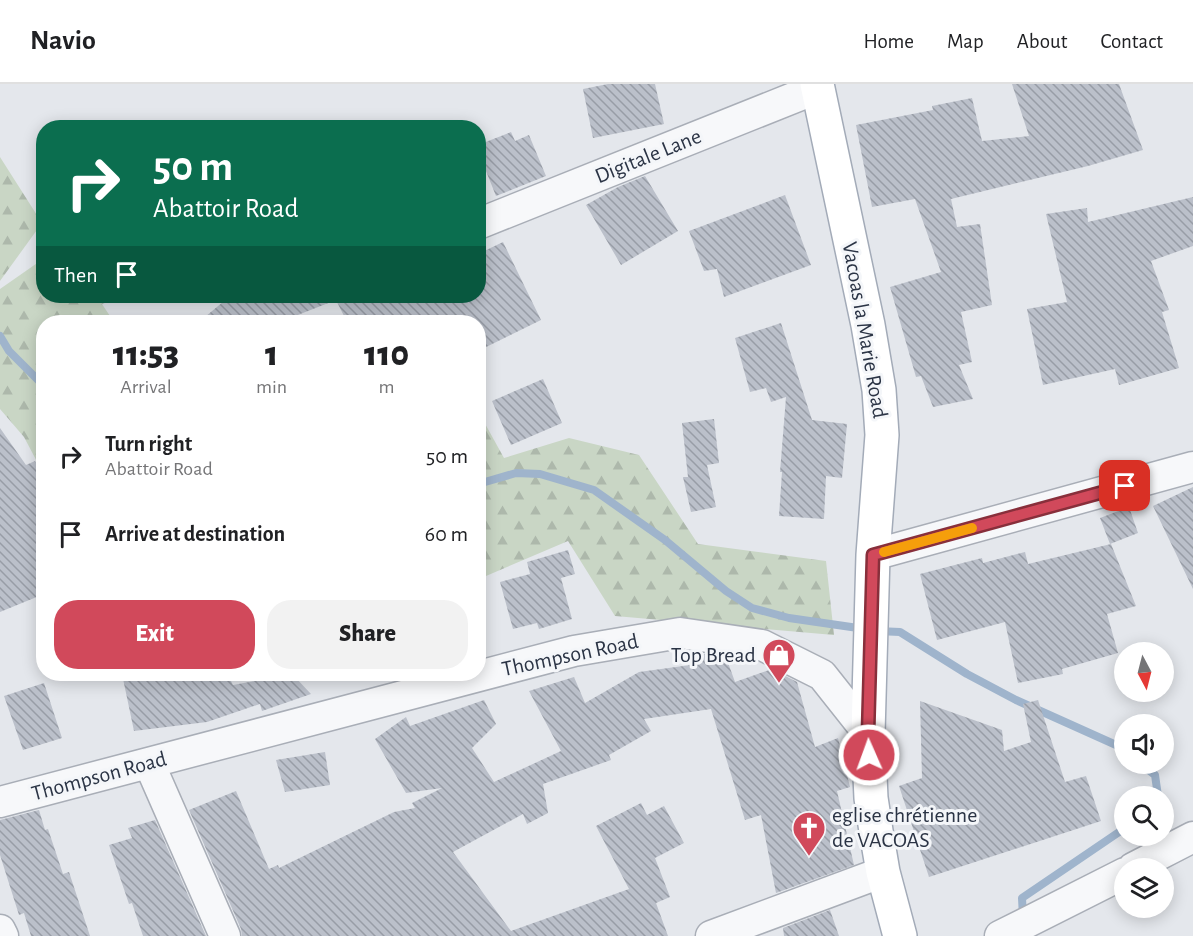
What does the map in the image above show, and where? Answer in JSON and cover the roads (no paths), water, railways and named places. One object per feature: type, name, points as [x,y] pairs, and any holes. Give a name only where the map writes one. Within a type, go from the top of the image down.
[{"type":"main road","name":"Vacoas la Marie Road","points":[[818,86],[868,326],[879,390],[882,435],[873,555],[868,733],[871,798],[883,872],[900,936]]},
{"type":"street","name":"Digitale Lane","points":[[486,221],[818,86]]},
{"type":"street","points":[[873,555],[1193,468]]},
{"type":"street","name":"Thompson Road","points":[[486,674],[574,651],[680,633],[762,645],[822,675],[868,733]]},
{"type":"street","name":"Thompson Road","points":[[0,802],[460,681]]},
{"type":"street","points":[[148,763],[225,936]]},
{"type":"street","points":[[1152,858],[1193,837]]},
{"type":"street","points":[[711,936],[883,872]]},
{"type":"street","points":[[1000,936],[1114,879]]},
{"type":"street","points":[[0,930],[3,936]]},
{"type":"waterway","points":[[0,336],[9,351],[36,378]]},
{"type":"waterway","points":[[486,482],[516,473],[540,474],[594,490],[665,540],[726,591],[752,608],[789,618],[865,629]]},
{"type":"waterway","points":[[877,631],[900,632],[967,674],[1016,700],[1114,744]]},
{"type":"waterway","points":[[1154,774],[1157,786]]},
{"type":"waterway","points":[[1023,917],[1022,898],[1114,835]]},
{"type":"place","name":"Top Bread","points":[[779,684]]},
{"type":"place","name":"eglise chrétienne de VACOAS","points":[[809,857]]}]
